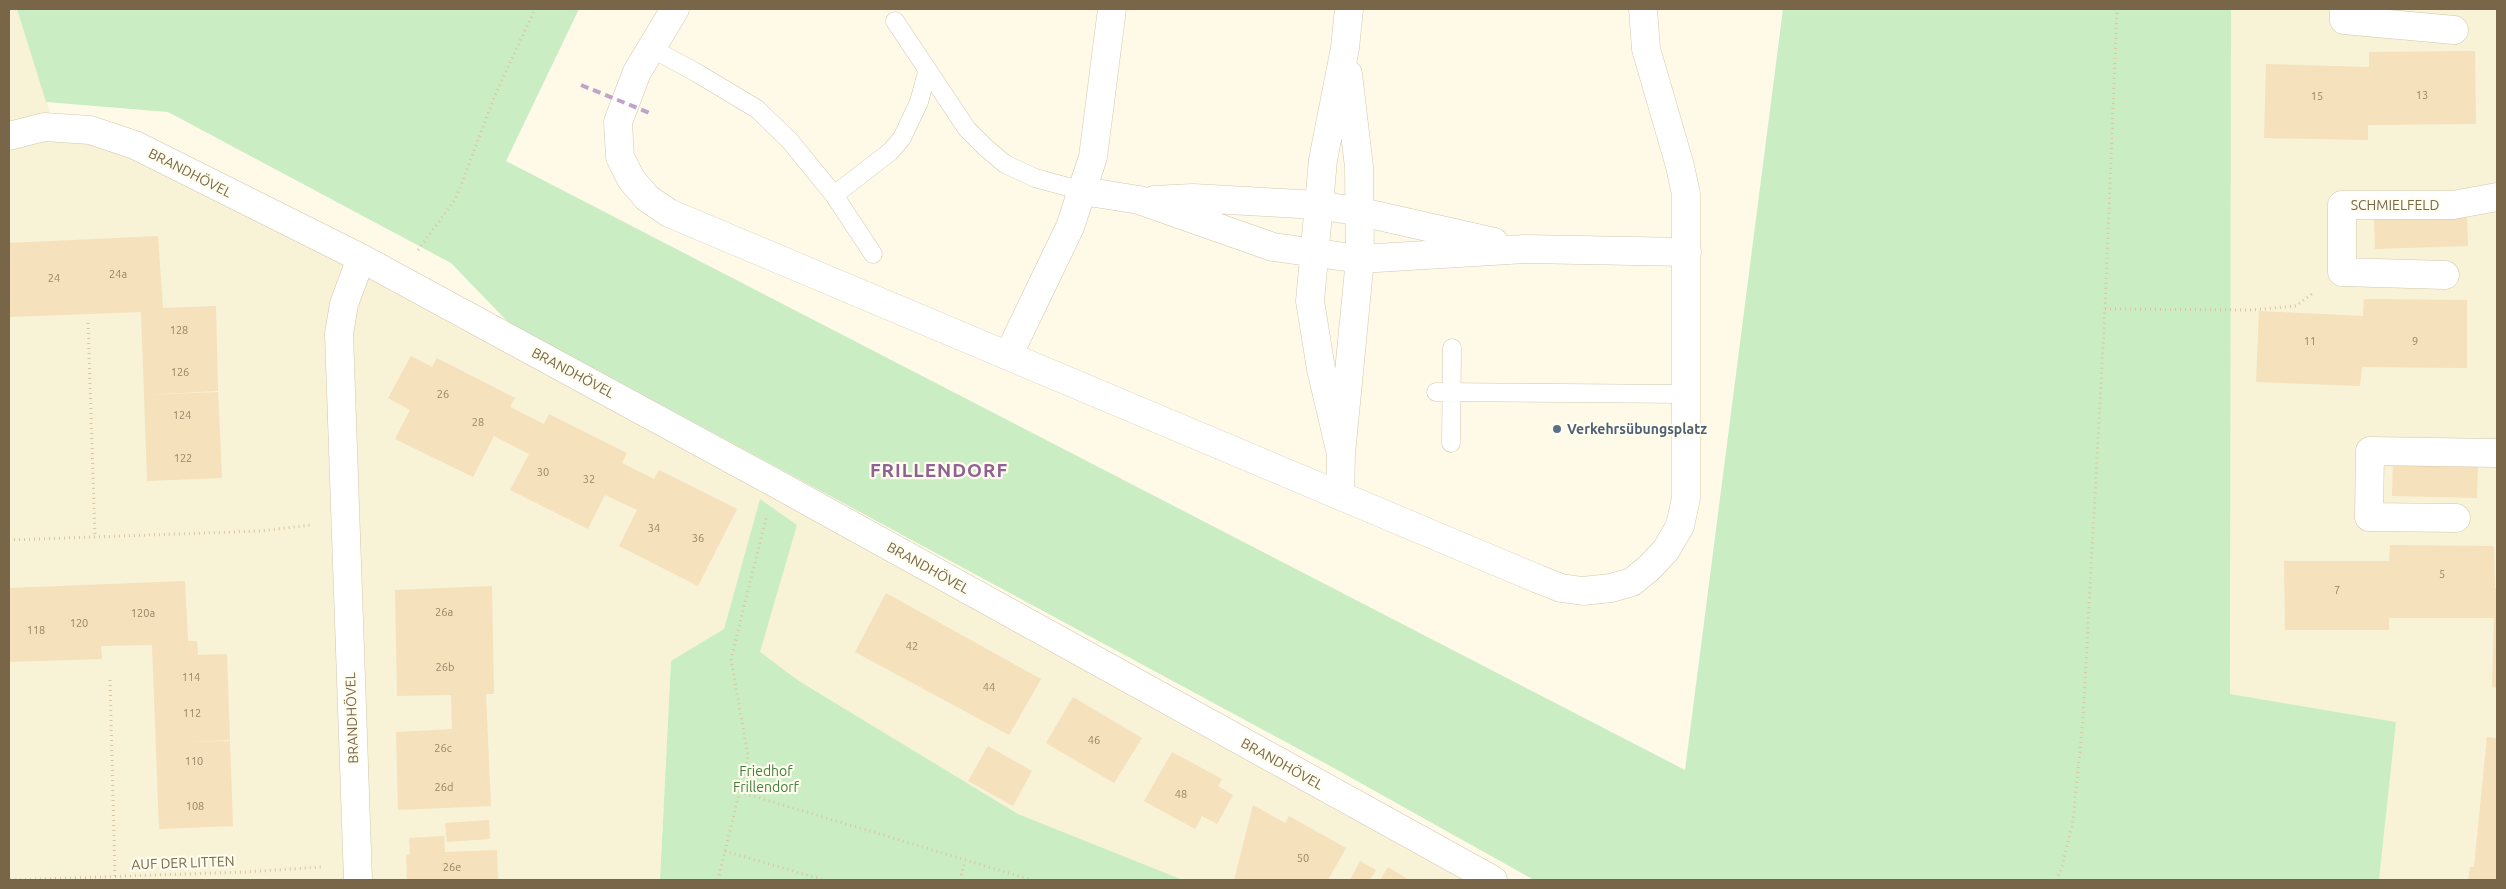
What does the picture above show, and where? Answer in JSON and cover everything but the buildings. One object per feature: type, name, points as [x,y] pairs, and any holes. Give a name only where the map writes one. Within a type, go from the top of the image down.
[{"type":"street","points":[[675,9],[637,72],[618,122],[620,157],[631,179],[647,198],[669,213],[1561,588],[1584,591],[1611,588],[1632,582],[1649,568],[1666,550],[1680,526],[1686,498],[1686,194],[1680,166],[1646,49],[1643,9]]},
{"type":"street","points":[[1008,356],[1070,227],[1083,191],[1093,157],[1112,9]]},
{"type":"street","points":[[1341,454],[1321,369],[1310,301],[1318,205],[1324,160],[1346,48],[1349,9]]},
{"type":"street","points":[[2344,9],[2344,20],[2454,30]]},
{"type":"street","points":[[1340,496],[1341,454],[1360,259],[1361,212],[1359,167],[1346,48]]},
{"type":"street","name":"BRANDHÖVEL","points":[[9,136],[44,127],[90,130],[135,145],[361,258],[775,483],[1493,880]]},
{"type":"street","points":[[1083,191],[1139,200],[1273,247],[1360,259],[1525,249],[1687,252]]},
{"type":"street","name":"SCHMIELFELD","points":[[2342,272],[2342,205],[2453,205],[2497,197]]},
{"type":"street","points":[[1139,200],[1193,198],[1318,205],[1361,212],[1525,249]]},
{"type":"street","name":"BRANDHÖVEL","points":[[358,872],[340,334],[344,304],[361,258]]},
{"type":"street","points":[[2342,272],[2445,275]]},
{"type":"street","points":[[2456,518],[2369,517],[2370,451],[2497,453]]},
{"type":"lane","points":[[895,21],[927,72],[967,129],[1004,164],[1035,178],[1083,191]]},
{"type":"lane","points":[[651,48],[757,109],[790,140],[834,194],[873,254]]},
{"type":"lane","points":[[834,194],[890,152],[902,138],[920,102],[927,72]]},
{"type":"lane","points":[[1451,443],[1443,391],[1452,348]]},
{"type":"lane","points":[[1443,391],[1686,394]]},
{"type":"path","points":[[398,278],[456,198],[495,95],[535,9]]},
{"type":"path","points":[[2056,880],[2062,867],[2073,821],[2083,719],[2105,308],[2117,9]]},
{"type":"path","points":[[2105,308],[2250,310],[2296,306],[2342,272]]},
{"type":"path","points":[[88,323],[94,537]]},
{"type":"path","points":[[718,880],[748,756],[731,659],[775,483]]},
{"type":"path","points":[[9,540],[261,531],[346,521]]},
{"type":"path","points":[[110,680],[115,876]]},
{"type":"path","points":[[740,792],[1032,880]]},
{"type":"path","points":[[725,851],[824,880]]},
{"type":"path","points":[[960,880],[965,860]]},
{"type":"path","name":"AUF DER LITTEN","points":[[10,880],[245,872],[358,872]]},
{"type":"shaded area","points":[[9,9],[17,9],[57,134],[133,147],[1485,880],[1183,880],[1018,814],[799,681],[759,652],[797,525],[760,499],[724,629],[671,661],[660,880],[9,880]]},
{"type":"shaded area","points":[[2231,9],[2497,9],[2497,880],[2379,880],[2396,722],[2230,694]]},
{"type":"green space","points":[[17,9],[579,9],[506,161],[1685,770],[1783,9],[2231,9],[2230,694],[2396,722],[2379,880],[1534,880],[1332,767],[508,322],[451,263],[168,112],[46,102]]},
{"type":"green space","name":"Friedhof Frillendorf","points":[[760,499],[797,525],[760,652],[799,681],[1018,814],[1183,880],[660,880],[671,661],[724,629]]},
{"type":"railway","points":[[581,85],[652,114]]},
{"type":"place","name":"Verkehrsübungsplatz","points":[[1557,429]]},
{"type":"district","name":"FRILLENDORF","points":[[939,471]]}]
